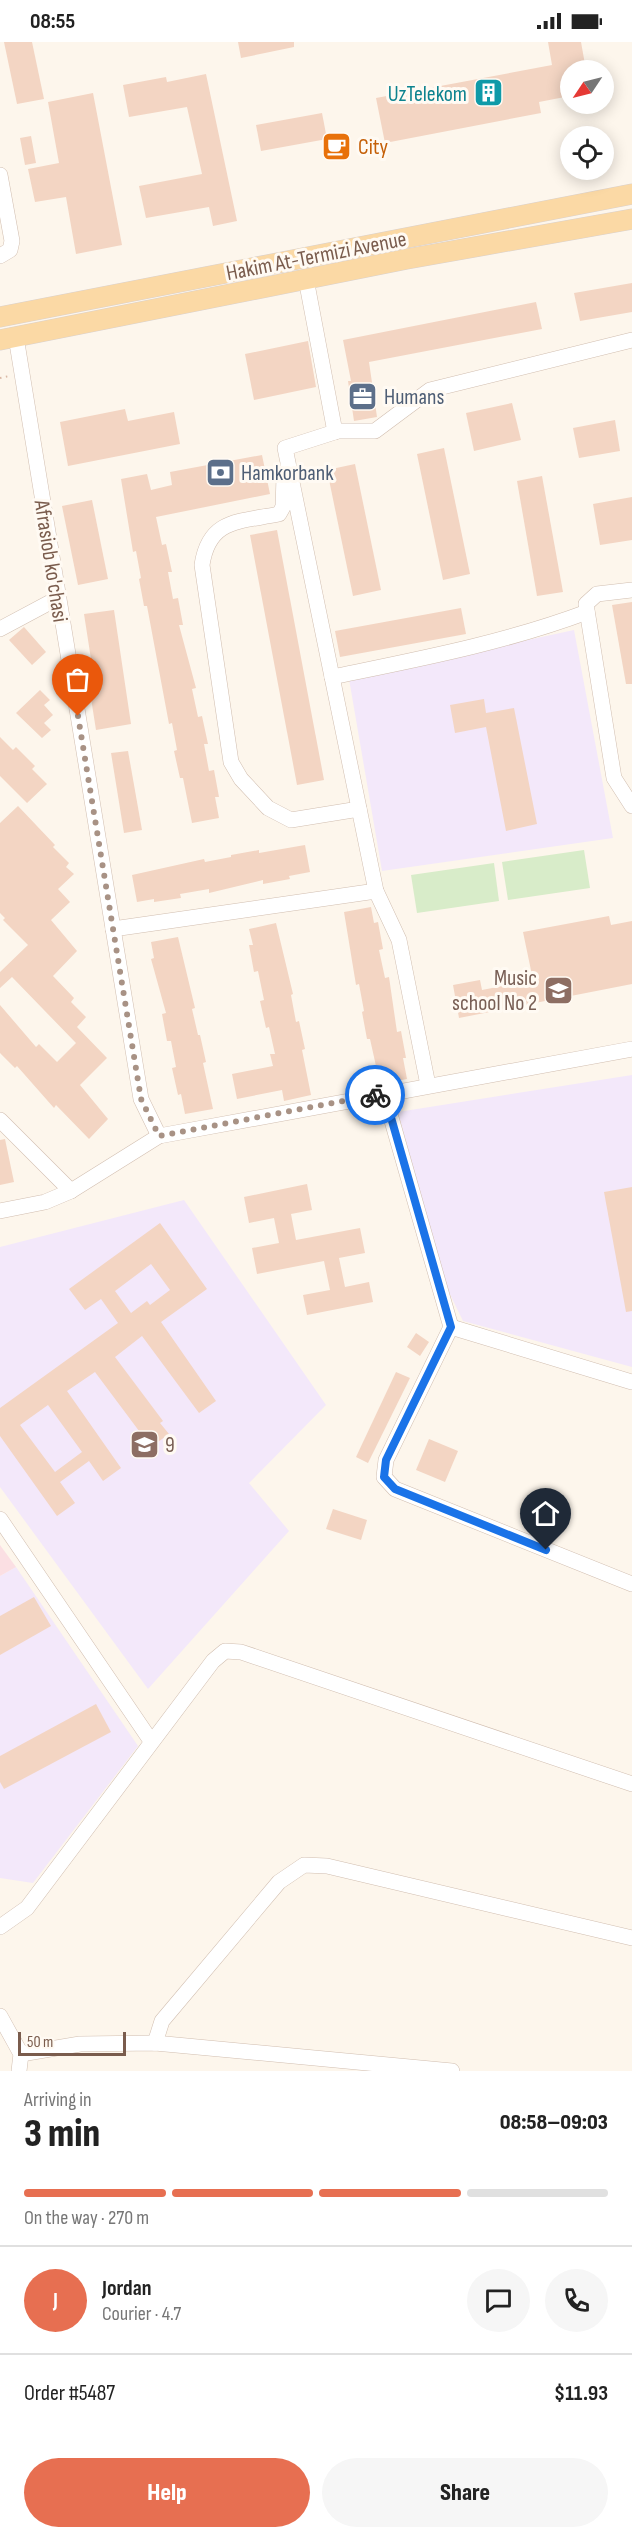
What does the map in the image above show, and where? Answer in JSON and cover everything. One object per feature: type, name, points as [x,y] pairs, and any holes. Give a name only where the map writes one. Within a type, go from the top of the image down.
[{"type":"main road","name":"Hakim At-Termizi Avenue","points":[[0,317],[632,194]]},
{"type":"main road","name":"Hakim At-Termizi Avenue","points":[[8,339],[306,279],[632,219]]},
{"type":"street","points":[[0,175],[12,241],[10,250],[0,256]]},
{"type":"street","points":[[306,279],[335,432]]},
{"type":"street","name":"Afrasiob ko'chasi","points":[[8,339],[58,598],[141,1099],[159,1136]]},
{"type":"street","points":[[428,1085],[399,940],[376,891],[285,448],[335,432],[375,431],[430,390],[632,339]]},
{"type":"street","points":[[288,463],[284,476],[283,507],[279,514],[223,528],[211,536],[205,546],[202,565],[231,762],[255,796],[277,814],[291,820],[359,809]]},
{"type":"street","points":[[630,799],[614,778],[586,604],[597,594],[632,590]]},
{"type":"street","points":[[0,629],[58,598]]},
{"type":"street","points":[[332,677],[470,649],[540,629],[587,612]]},
{"type":"street","points":[[113,929],[376,891]]},
{"type":"street","points":[[0,1211],[45,1202],[71,1191],[159,1136],[632,1049]]},
{"type":"street","points":[[384,1093],[451,1327],[386,1460],[384,1477],[395,1489],[632,1584]]},
{"type":"street","points":[[0,1120],[71,1191]]},
{"type":"street","points":[[451,1327],[632,1382]]},
{"type":"street","points":[[0,1519],[151,1741]]},
{"type":"street","points":[[0,1927],[27,1908],[151,1741],[213,1661],[225,1651],[242,1652],[632,1784]]},
{"type":"street","points":[[155,2043],[162,2021],[279,1882],[304,1864],[327,1866],[632,1938]]},
{"type":"street","points":[[0,2016],[21,2054],[19,2071]]},
{"type":"street","points":[[21,2054],[80,2044],[155,2043],[452,2071]]},
{"type":"shaded area","points":[[574,630],[613,838],[382,871],[349,679]]},
{"type":"shaded area","points":[[632,1075],[632,1367],[463,1321],[445,1284],[398,1112]]},
{"type":"shaded area","name":"9","points":[[184,1200],[326,1405],[249,1483],[289,1531],[148,1689],[0,1487],[0,1247]]},
{"type":"shaded area","points":[[0,1545],[16,1567],[0,1576]]},
{"type":"shaded area","points":[[16,1567],[138,1746],[33,1883],[0,1878],[0,1576]]},
{"type":"green space","points":[[584,850],[590,888],[508,900],[502,862]]},
{"type":"green space","points":[[494,863],[499,901],[417,913],[411,875]]},
{"type":"building","points":[[4,42],[32,42],[44,99],[17,104]]},
{"type":"building","points":[[238,42],[294,42],[294,47],[241,58]]},
{"type":"building","name":"UzTelekom","points":[[548,42],[581,42],[584,60],[560,60],[560,98],[539,102],[541,113],[385,143],[376,98],[552,65]]},
{"type":"building","points":[[206,74],[237,221],[213,226],[209,207],[146,218],[139,186],[202,174],[187,107],[129,117],[123,85],[166,77],[167,82]]},
{"type":"building","points":[[93,93],[122,245],[76,254],[66,197],[35,202],[28,169],[59,163],[48,102]]},
{"type":"building","points":[[322,113],[327,139],[261,151],[256,125]]},
{"type":"building","points":[[31,136],[36,163],[25,165],[20,138]]},
{"type":"building","points":[[632,283],[632,312],[580,321],[574,293]]},
{"type":"building","points":[[536,302],[542,329],[369,362],[377,417],[354,421],[348,381],[351,381],[343,340]]},
{"type":"building","points":[[308,341],[316,387],[254,400],[245,354]]},
{"type":"building","points":[[512,403],[521,440],[474,451],[466,413]]},
{"type":"building","points":[[125,409],[128,421],[174,412],[180,444],[68,466],[60,422]]},
{"type":"building","points":[[615,420],[620,451],[579,458],[573,428]]},
{"type":"building","points":[[444,448],[470,574],[443,580],[417,454]]},
{"type":"building","points":[[262,455],[270,494],[156,517],[162,545],[166,544],[172,572],[168,572],[173,599],[178,598],[183,625],[179,625],[196,688],[192,689],[198,717],[202,716],[208,744],[204,744],[209,771],[214,770],[219,797],[215,797],[219,818],[192,823],[183,778],[180,778],[174,751],[177,750],[172,723],[169,724],[147,606],[144,606],[139,579],[141,578],[136,551],[133,552],[121,479],[147,474],[151,490],[172,485],[170,472]]},
{"type":"building","points":[[355,464],[381,590],[353,596],[327,470]]},
{"type":"building","points":[[542,476],[563,592],[537,596],[517,481]]},
{"type":"building","points":[[632,497],[632,540],[600,545],[593,504]]},
{"type":"building","points":[[92,500],[108,579],[78,585],[62,506]]},
{"type":"building","points":[[277,530],[324,780],[297,785],[250,535]]},
{"type":"building","points":[[632,602],[632,684],[626,684],[612,605]]},
{"type":"building","points":[[461,608],[466,634],[340,657],[335,631]]},
{"type":"building","points":[[114,610],[131,724],[96,730],[87,673],[93,672],[84,614]]},
{"type":"building","points":[[24,627],[46,652],[32,665],[9,640]]},
{"type":"building","points":[[40,690],[50,700],[44,705],[53,715],[44,723],[51,730],[42,738],[16,713]]},
{"type":"building","points":[[484,699],[486,713],[514,708],[537,824],[506,831],[486,727],[455,733],[450,705]]},
{"type":"building","points":[[0,737],[13,750],[16,747],[35,766],[32,769],[47,784],[27,803],[0,776]]},
{"type":"building","points":[[128,751],[142,830],[124,833],[111,753]]},
{"type":"building","points":[[18,806],[55,845],[53,847],[69,863],[66,867],[74,874],[58,889],[70,902],[51,920],[77,951],[53,976],[74,998],[71,1002],[86,1017],[77,1027],[107,1058],[80,1085],[108,1119],[89,1139],[56,1105],[54,1108],[17,1066],[15,1068],[0,1053],[0,1005],[36,1047],[39,1044],[57,1062],[76,1043],[12,977],[0,988],[0,972],[28,945],[3,920],[5,918],[0,913],[0,823]]},
{"type":"building","points":[[305,845],[310,872],[289,876],[290,879],[263,884],[263,880],[209,893],[209,889],[180,894],[181,898],[137,902],[132,875],[204,859],[205,862],[259,850],[259,853]]},
{"type":"building","points":[[371,907],[374,923],[378,922],[383,949],[379,950],[385,978],[389,977],[397,1032],[401,1031],[406,1058],[403,1058],[407,1079],[380,1084],[370,1039],[367,1039],[362,1012],[364,1011],[359,984],[356,985],[344,912]]},
{"type":"building","points":[[609,916],[611,925],[632,921],[632,984],[459,1018],[453,985],[480,980],[482,990],[533,980],[523,932]]},
{"type":"building","points":[[276,923],[293,994],[291,995],[296,1022],[299,1021],[305,1049],[302,1050],[311,1095],[284,1101],[282,1090],[237,1099],[232,1074],[273,1066],[270,1054],[275,1054],[260,1001],[264,1000],[258,971],[254,972],[249,945],[253,945],[249,929]]},
{"type":"building","points":[[178,937],[195,1008],[192,1009],[206,1062],[203,1063],[213,1109],[185,1114],[172,1068],[176,1067],[171,1041],[167,1041],[162,1014],[166,1013],[151,959],[154,958],[151,942]]},
{"type":"building","points":[[5,1139],[14,1182],[0,1185],[0,1140]]},
{"type":"building","points":[[307,1184],[312,1210],[291,1214],[296,1240],[360,1228],[365,1253],[339,1258],[345,1287],[369,1282],[373,1302],[307,1315],[303,1295],[330,1290],[324,1261],[257,1274],[252,1248],[279,1243],[274,1218],[249,1223],[244,1197]]},
{"type":"building","points":[[632,1187],[632,1311],[626,1312],[604,1192]]},
{"type":"building","points":[[160,1223],[207,1289],[161,1322],[216,1401],[199,1413],[142,1336],[115,1357],[163,1421],[160,1423],[169,1434],[151,1447],[95,1372],[67,1391],[121,1468],[103,1481],[89,1461],[60,1482],[75,1503],[57,1516],[0,1436],[0,1408],[118,1323],[101,1299],[85,1310],[69,1289]],"holes":[[[151,1264],[170,1290],[150,1305],[147,1301],[131,1313],[115,1291]],[[48,1405],[82,1452],[55,1472],[20,1425]]]},
{"type":"building","points":[[416,1333],[429,1342],[420,1356],[407,1347]]},
{"type":"building","points":[[396,1372],[410,1378],[368,1463],[356,1457]]},
{"type":"building","points":[[429,1439],[458,1451],[445,1482],[416,1470]]},
{"type":"building","points":[[333,1509],[367,1520],[361,1540],[326,1529]]},
{"type":"building","points":[[34,1597],[51,1626],[0,1655],[0,1616]]},
{"type":"building","points":[[96,1704],[111,1732],[4,1789],[0,1782],[0,1756]]},
{"type":"way so far","points":[[78,716],[141,1099],[159,1136],[375,1095]]},
{"type":"place","name":"UzTelekom","points":[[488,93]]},
{"type":"place","name":"City","points":[[337,146]]},
{"type":"place","name":"Humans","points":[[363,396]]},
{"type":"place","name":"Hamkorbank","points":[[220,472]]},
{"type":"place","name":"Music school No 2","points":[[558,990]]},
{"type":"place","name":"9","points":[[144,1444]]},
{"type":"route","points":[[375,1095],[384,1093],[451,1327],[386,1460],[384,1477],[395,1489],[546,1550]]}]
